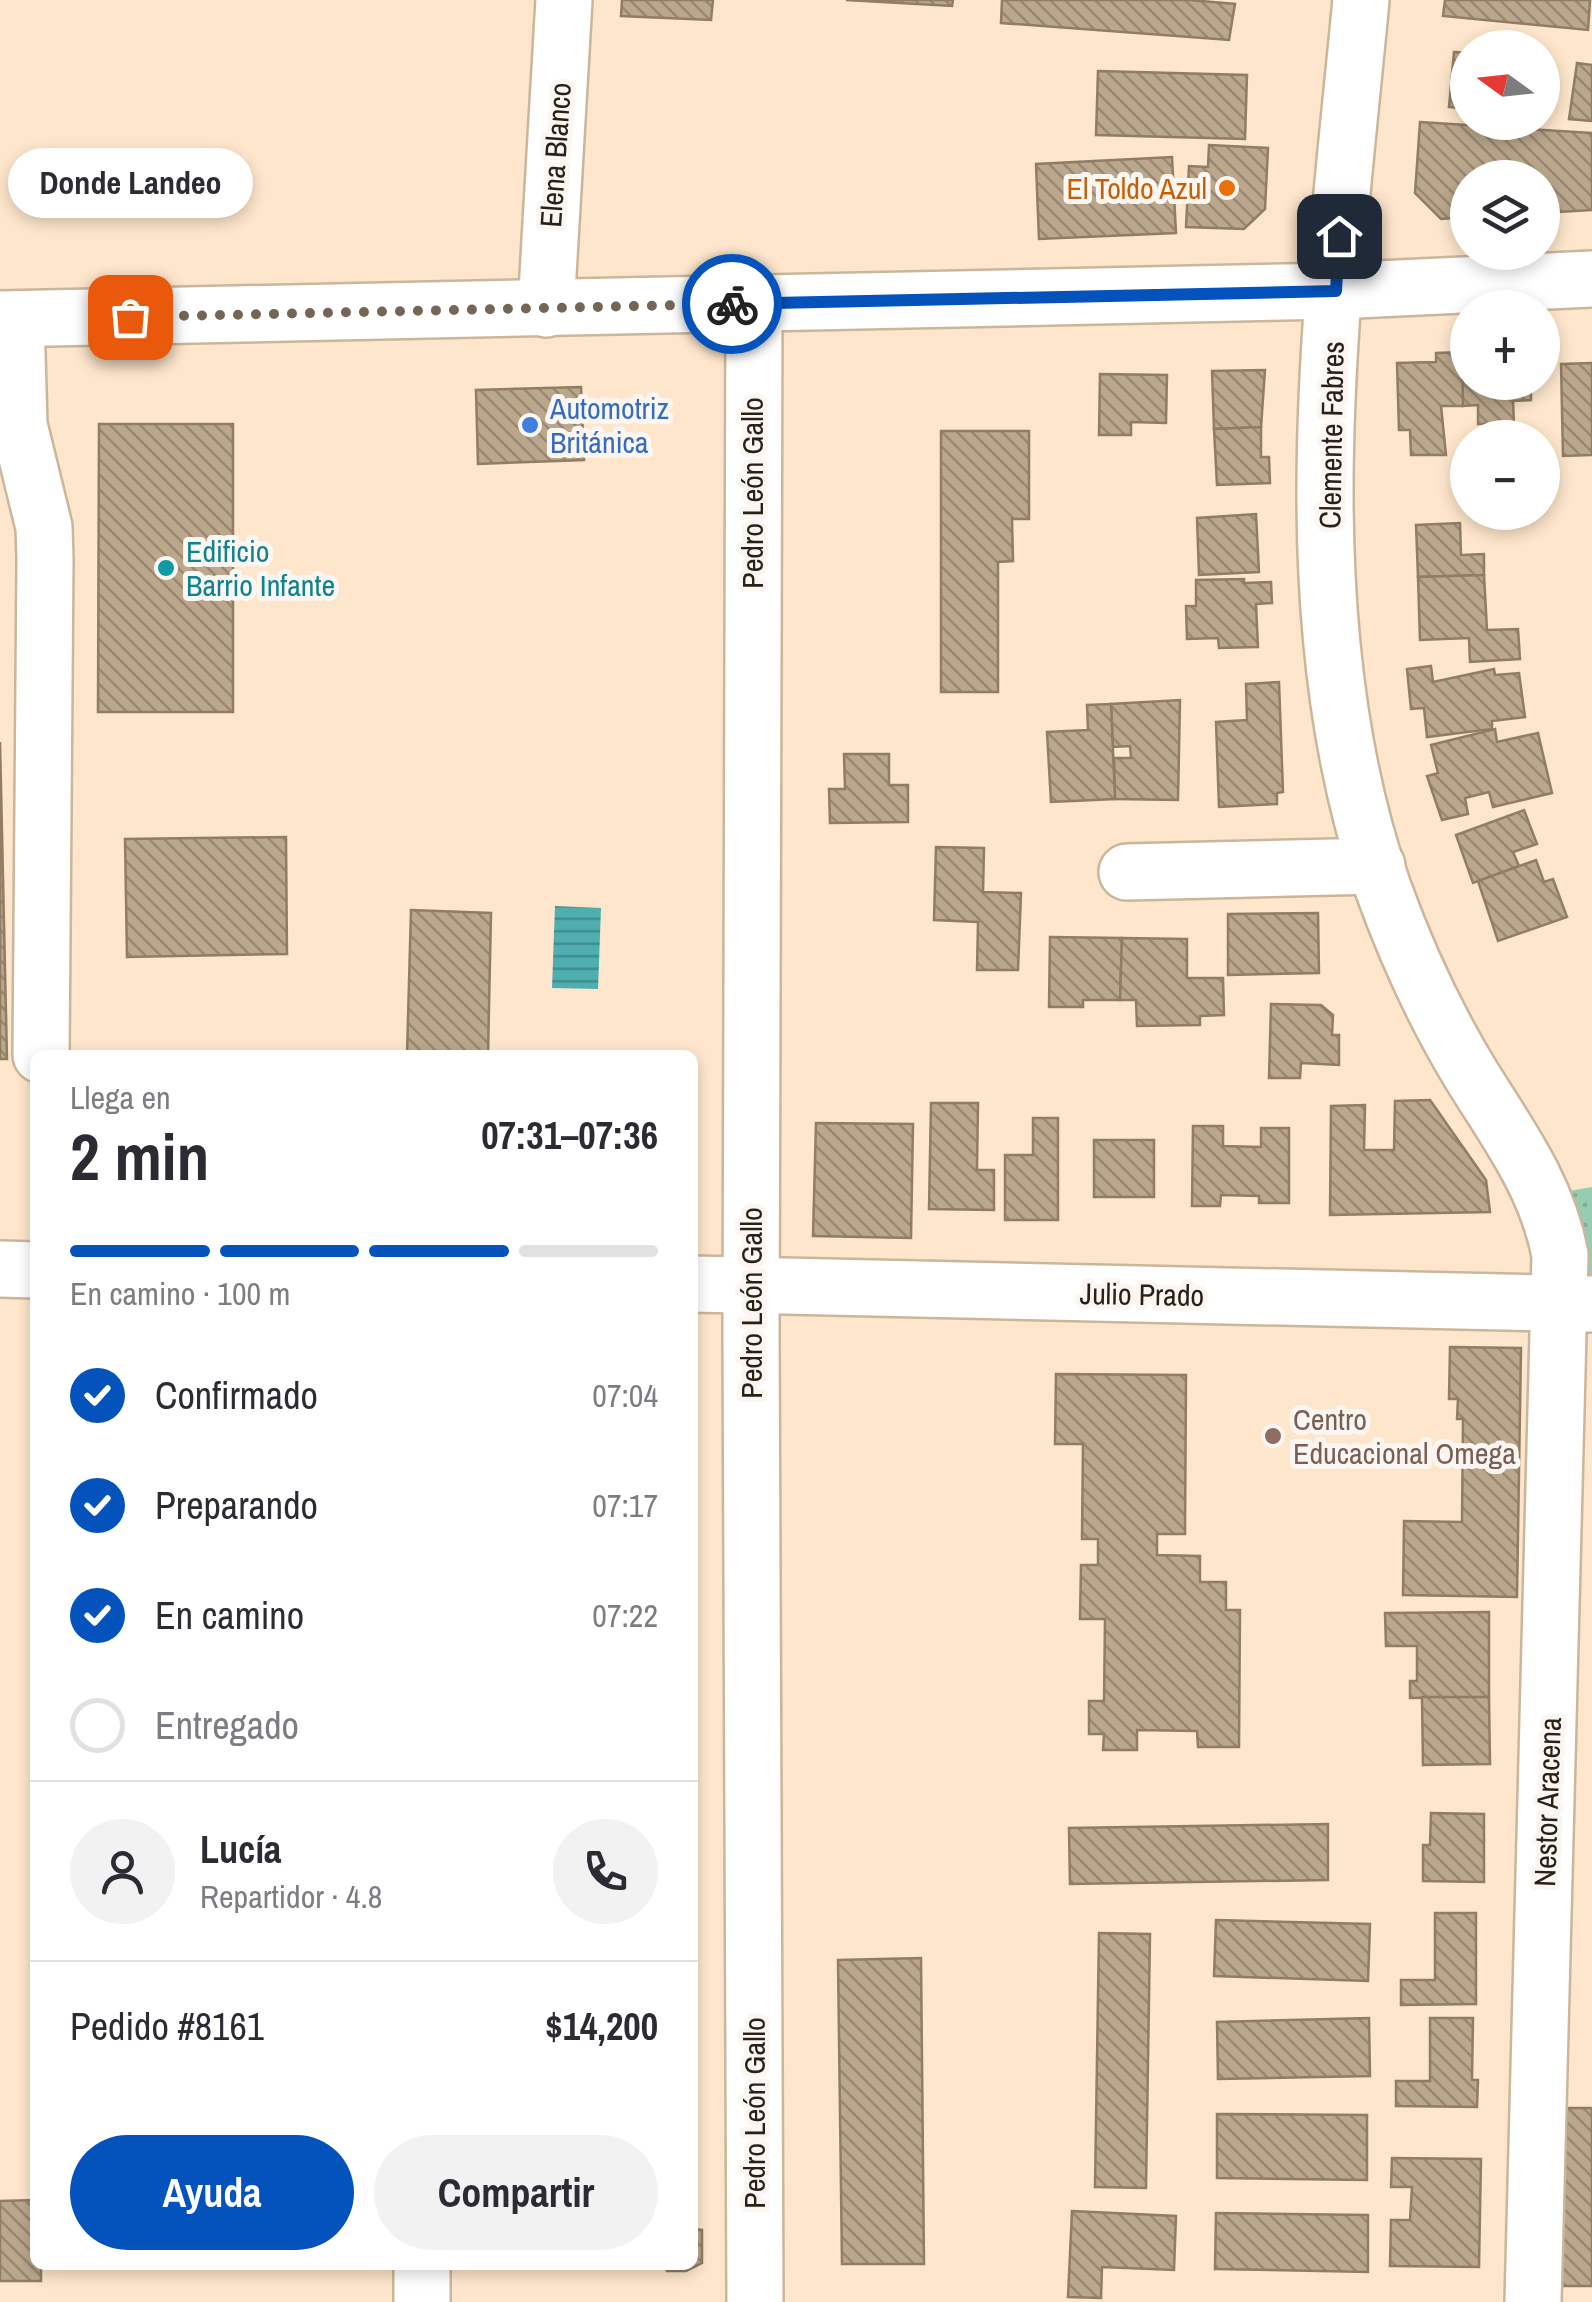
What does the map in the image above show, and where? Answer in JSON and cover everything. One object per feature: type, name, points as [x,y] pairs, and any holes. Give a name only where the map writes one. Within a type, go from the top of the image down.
[{"type":"street","name":"Elena Blanco","points":[[546,310],[564,0]]},
{"type":"street","name":"Clemente Fabres","points":[[1362,0],[1336,291],[1327,455],[1329,594],[1343,718],[1359,806],[1417,973],[1468,1069],[1544,1195],[1576,1303]]},
{"type":"street","points":[[41,1050],[44,526],[19,425],[8,319],[1336,291],[1592,279]]},
{"type":"street","name":"Pedro León Gallo","points":[[754,304],[751,1286],[755,2302]]},
{"type":"street","points":[[1127,872],[1377,866]]},
{"type":"street","points":[[0,1269],[30,1270]]},
{"type":"street","name":"Julio Prado","points":[[698,1284],[1576,1303]]},
{"type":"street","name":"Nestor Aracena","points":[[1533,2302],[1576,1303]]},
{"type":"street","points":[[422,2270],[422,2302]]},
{"type":"green space","points":[[1592,1187],[1592,1282],[1575,1281],[1557,1193]]},
{"type":"water","points":[[555,906],[601,908],[598,989],[552,988]]},
{"type":"building","points":[[622,0],[713,0],[711,20],[621,16]]},
{"type":"building","points":[[846,0],[953,0],[952,6]]},
{"type":"building","points":[[1002,0],[1190,0],[1235,4],[1229,40],[1001,23]]},
{"type":"building","points":[[1445,0],[1590,0],[1588,30],[1443,16]]},
{"type":"building","points":[[1577,63],[1592,65],[1592,121],[1569,119]]},
{"type":"building","points":[[1098,71],[1247,75],[1245,139],[1096,135]]},
{"type":"building","points":[[1420,122],[1450,124],[1450,140],[1560,140],[1560,131],[1592,133],[1592,210],[1560,212],[1560,160],[1450,160],[1450,218],[1441,219],[1415,193]]},
{"type":"building","name":"El Toldo Azul","points":[[1209,145],[1268,148],[1265,209],[1244,229],[1186,227],[1189,166],[1208,167]]},
{"type":"building","points":[[1172,157],[1176,233],[1039,239],[1036,164]]},
{"type":"building","points":[[1450,352],[1450,400],[1463,400],[1463,406],[1441,406],[1446,455],[1411,455],[1410,430],[1399,430],[1397,363],[1436,362],[1436,353]]},
{"type":"building","points":[[1592,363],[1592,455],[1563,456],[1561,364]]},
{"type":"building","points":[[1265,370],[1261,427],[1214,429],[1212,371]]},
{"type":"building","points":[[1100,374],[1167,375],[1166,423],[1131,422],[1131,435],[1099,435]]},
{"type":"building","name":"Automotriz Británica","points":[[581,387],[584,460],[478,464],[476,390]]},
{"type":"building","points":[[1463,400],[1531,400],[1513,401],[1514,420],[1478,420],[1478,405],[1463,406]]},
{"type":"building","name":"Edificio Barrio Infante","points":[[99,424],[233,424],[233,712],[98,712]]},
{"type":"building","points":[[1261,427],[1261,457],[1269,457],[1270,483],[1217,485],[1214,429]]},
{"type":"building","points":[[941,431],[1029,431],[1029,519],[1012,519],[1013,561],[998,562],[998,692],[941,692]]},
{"type":"building","points":[[1256,514],[1259,572],[1199,575],[1197,518]]},
{"type":"building","points":[[1450,523],[1450,530],[1460,530],[1461,555],[1484,554],[1484,575],[1418,577],[1416,525]]},
{"type":"building","points":[[1484,575],[1487,630],[1518,629],[1520,659],[1470,662],[1469,638],[1420,640],[1418,577]]},
{"type":"building","points":[[1244,579],[1244,583],[1271,582],[1272,603],[1256,604],[1258,647],[1219,648],[1218,638],[1187,639],[1186,606],[1196,606],[1196,580]]},
{"type":"building","points":[[1431,666],[1433,682],[1494,669],[1495,675],[1519,673],[1525,717],[1492,721],[1492,729],[1427,737],[1424,708],[1411,709],[1407,669]]},
{"type":"building","points":[[1279,682],[1283,792],[1277,793],[1277,804],[1219,807],[1216,722],[1247,720],[1246,684]]},
{"type":"building","points":[[1180,700],[1178,800],[1115,799],[1114,758],[1131,758],[1130,746],[1113,747],[1111,704]]},
{"type":"building","points":[[1111,704],[1115,799],[1051,802],[1047,732],[1088,730],[1087,705]]},
{"type":"building","points":[[1495,729],[1497,742],[1538,733],[1552,793],[1493,807],[1489,792],[1465,798],[1468,814],[1442,820],[1427,776],[1438,773],[1431,745]]},
{"type":"building","points":[[0,742],[7,1059],[0,1059]]},
{"type":"building","points":[[844,754],[889,754],[889,785],[908,785],[908,822],[830,823],[829,789],[845,789]]},
{"type":"building","points":[[1524,810],[1537,844],[1513,852],[1519,866],[1473,883],[1456,835]]},
{"type":"building","points":[[286,837],[287,954],[127,957],[125,839]]},
{"type":"building","points":[[936,847],[984,848],[983,892],[1021,893],[1018,970],[977,970],[978,922],[934,920]]},
{"type":"building","points":[[1536,860],[1544,882],[1553,879],[1567,917],[1498,941],[1478,881]]},
{"type":"building","points":[[411,910],[491,913],[488,1050],[407,1050]]},
{"type":"building","points":[[1318,913],[1319,973],[1228,975],[1228,914]]},
{"type":"building","points":[[1050,937],[1122,938],[1120,1000],[1083,1000],[1083,1007],[1049,1007]]},
{"type":"building","points":[[1122,938],[1187,939],[1187,978],[1223,978],[1224,1015],[1200,1016],[1200,1025],[1137,1026],[1136,1000],[1120,1000]]},
{"type":"building","points":[[1271,1004],[1321,1005],[1333,1015],[1332,1035],[1339,1035],[1339,1065],[1301,1063],[1300,1078],[1269,1078]]},
{"type":"building","points":[[1430,1100],[1486,1180],[1490,1212],[1330,1215],[1331,1106],[1365,1105],[1364,1150],[1394,1150],[1395,1101]]},
{"type":"building","points":[[931,1103],[978,1103],[977,1170],[994,1170],[994,1210],[929,1209]]},
{"type":"building","points":[[1033,1118],[1058,1118],[1058,1220],[1005,1220],[1005,1155],[1033,1155]]},
{"type":"building","points":[[816,1123],[913,1124],[911,1238],[813,1236]]},
{"type":"building","points":[[1193,1126],[1223,1126],[1223,1146],[1261,1147],[1261,1128],[1289,1128],[1289,1203],[1259,1203],[1259,1196],[1221,1195],[1220,1206],[1192,1206]]},
{"type":"building","points":[[1094,1140],[1154,1140],[1154,1197],[1094,1197]]},
{"type":"building","points":[[1450,1347],[1521,1348],[1517,1597],[1403,1595],[1404,1521],[1462,1522],[1463,1419],[1457,1419],[1458,1399],[1449,1399]]},
{"type":"building","points":[[1056,1374],[1186,1375],[1185,1534],[1157,1534],[1157,1555],[1200,1556],[1200,1582],[1226,1582],[1226,1610],[1240,1610],[1239,1747],[1198,1747],[1197,1731],[1137,1730],[1137,1750],[1103,1750],[1104,1734],[1089,1734],[1089,1701],[1104,1701],[1105,1619],[1080,1619],[1081,1565],[1098,1565],[1098,1539],[1082,1539],[1083,1444],[1055,1444]]},
{"type":"building","points":[[1489,1612],[1489,1697],[1410,1698],[1410,1681],[1417,1681],[1417,1646],[1386,1646],[1385,1613]]},
{"type":"building","points":[[1422,1697],[1489,1697],[1490,1764],[1423,1765]]},
{"type":"building","points":[[1431,1813],[1484,1814],[1484,1882],[1423,1881],[1423,1845],[1430,1845]]},
{"type":"building","points":[[1328,1824],[1328,1880],[1070,1884],[1069,1828]]},
{"type":"building","points":[[1435,1913],[1476,1913],[1476,2004],[1401,2005],[1401,1980],[1435,1980]]},
{"type":"building","points":[[1216,1920],[1370,1924],[1368,1981],[1214,1976]]},
{"type":"building","points":[[1099,1933],[1150,1934],[1146,2188],[1095,2187]]},
{"type":"building","points":[[921,1958],[924,2264],[842,2264],[838,1960]]},
{"type":"building","points":[[1369,2018],[1370,2076],[1218,2079],[1217,2022]]},
{"type":"building","points":[[1430,2018],[1473,2018],[1472,2080],[1478,2080],[1477,2107],[1396,2106],[1396,2081],[1430,2081]]},
{"type":"building","points":[[1567,2108],[1592,2108],[1592,2286],[1561,2286]]},
{"type":"building","points":[[1217,2114],[1367,2115],[1367,2180],[1217,2178]]},
{"type":"building","points":[[1392,2158],[1481,2159],[1479,2267],[1390,2266],[1391,2220],[1410,2220],[1412,2187],[1391,2187]]},
{"type":"building","points":[[30,2200],[30,2270],[41,2270],[41,2281],[0,2281],[0,2201]]},
{"type":"building","points":[[1072,2211],[1176,2216],[1174,2270],[1102,2267],[1101,2298],[1068,2297]]},
{"type":"building","points":[[1216,2213],[1368,2215],[1368,2272],[1215,2269]]},
{"type":"building","points":[[698,2230],[702,2230],[702,2263],[698,2265]]},
{"type":"way so far","points":[[130,317],[732,304]]},
{"type":"place","name":"El Toldo Azul","points":[[1227,188]]},
{"type":"place","name":"Donde Landeo","points":[[130,317]]},
{"type":"place","name":"Automotriz Británica","points":[[530,425]]},
{"type":"place","name":"Edificio Barrio Infante","points":[[166,568]]},
{"type":"place","name":"Centro Educacional Omega","points":[[1273,1436]]},
{"type":"route","points":[[732,304],[1336,291],[1339,236]]}]
